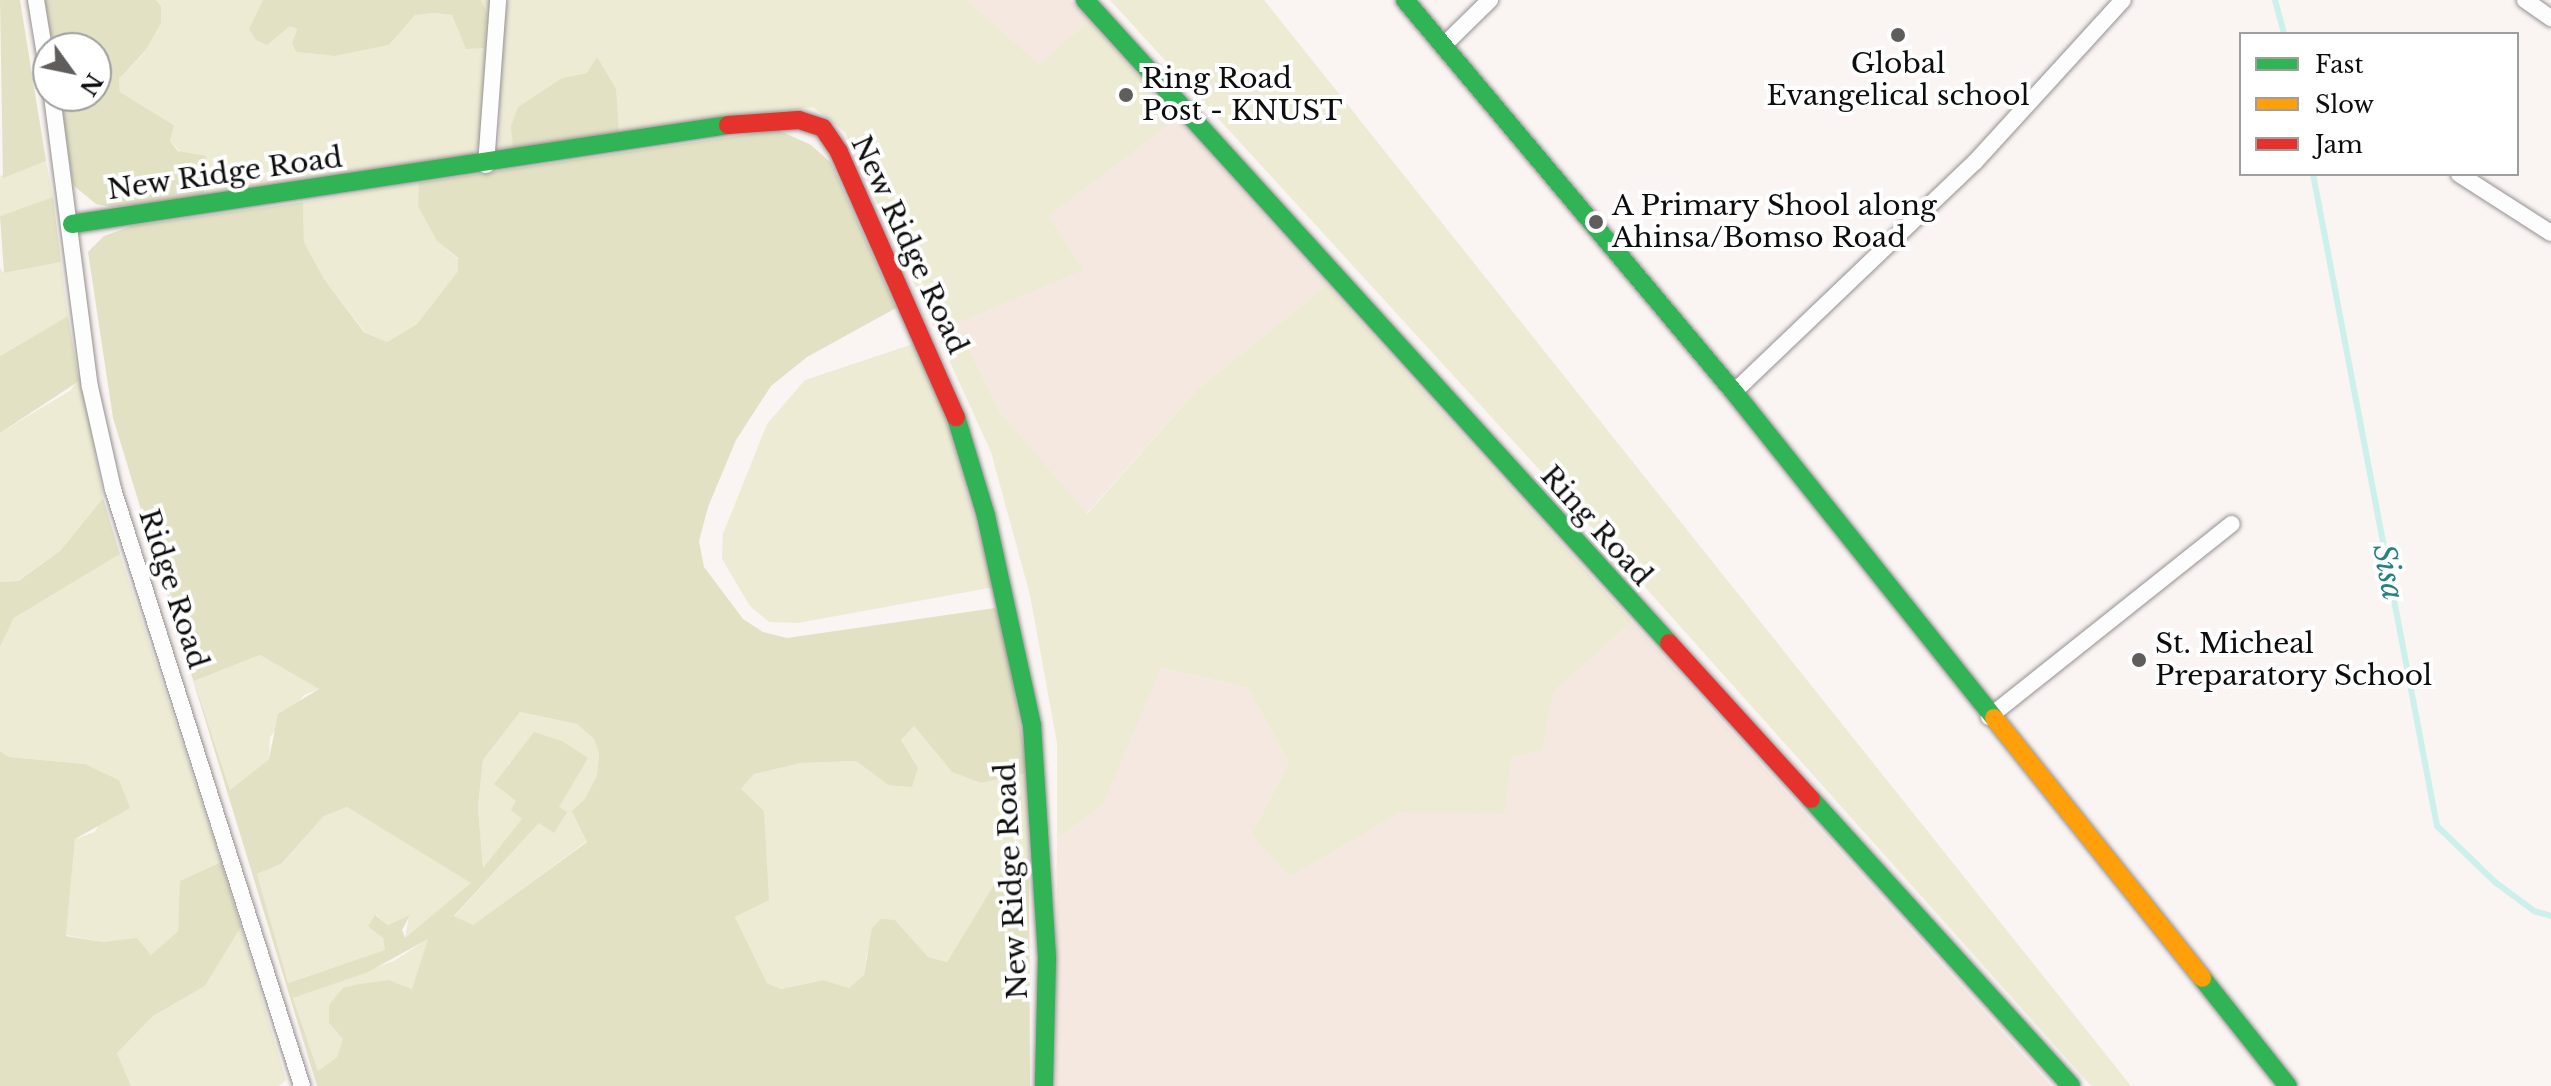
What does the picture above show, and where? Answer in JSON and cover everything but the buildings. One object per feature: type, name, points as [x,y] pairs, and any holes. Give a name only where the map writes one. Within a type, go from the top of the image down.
[{"type":"street","points":[[36,0],[41,32]]},
{"type":"street","points":[[486,165],[498,0]]},
{"type":"street","name":"Ring Road","points":[[1085,0],[1691,673],[2071,1086]]},
{"type":"street","points":[[1405,0],[1734,392],[1989,717],[2288,1086]]},
{"type":"street","points":[[1443,46],[1490,0]]},
{"type":"street","points":[[1734,392],[1965,173],[2123,0]]},
{"type":"street","points":[[2525,0],[2551,18]]},
{"type":"street","name":"Ridge Road","points":[[54,112],[72,224],[90,387],[113,489],[302,1086]]},
{"type":"street","name":"New Ridge Road","points":[[72,224],[773,120],[799,120],[823,128],[839,152],[952,405],[986,516],[1032,725],[1047,959],[1044,1086]]},
{"type":"street","points":[[2462,176],[2551,233]]},
{"type":"street","points":[[1989,717],[2232,524]]},
{"type":"shaded area","points":[[156,0],[263,0],[267,44],[290,25],[297,28],[292,43],[296,52],[335,56],[389,45],[415,14],[433,13],[452,15],[482,50],[487,14],[481,0],[495,0],[484,139],[472,156],[204,198],[208,179],[170,141],[173,124],[120,92],[119,79],[145,52],[161,6]]},
{"type":"shaded area","points":[[508,0],[967,0],[1039,65],[1089,21],[1177,119],[1049,216],[1084,270],[957,324],[1000,412],[1087,514],[1196,391],[1327,285],[1632,622],[1554,691],[1542,751],[1512,757],[1505,813],[1401,812],[1290,877],[1251,835],[1289,763],[1248,688],[1161,668],[1103,805],[1057,839],[1057,743],[1030,595],[991,452],[845,132],[813,107],[619,134],[587,73],[562,78],[518,107],[513,149],[499,148],[501,45]]},
{"type":"shaded area","points":[[967,0],[1070,0],[1089,21],[1039,66]]},
{"type":"shaded area","points":[[1110,0],[1264,0],[2131,1086],[2091,1086],[1569,502]]},
{"type":"shaded area","points":[[1177,119],[1327,285],[1196,391],[1086,514],[1000,412],[957,324],[1084,270],[1049,216]]},
{"type":"shaded area","points":[[46,161],[53,197],[0,216],[0,176]]},
{"type":"shaded area","points":[[419,183],[437,241],[458,259],[458,271],[417,324],[387,342],[365,332],[324,279],[304,242],[303,202]]},
{"type":"shaded area","points":[[61,262],[68,316],[0,356],[0,268],[4,273]]},
{"type":"shaded area","points":[[913,344],[941,402],[994,587],[798,623],[769,622],[750,606],[722,559],[723,534],[767,424],[805,380]]},
{"type":"shaded area","points":[[81,374],[103,498],[60,551],[17,581],[0,582],[0,433],[71,390]]},
{"type":"shaded area","points":[[120,554],[221,862],[181,881],[178,931],[150,956],[137,939],[103,942],[66,935],[75,839],[95,832],[119,780],[85,764],[9,757],[0,751],[0,647],[14,618]]},
{"type":"shaded area","points":[[1632,622],[2051,1086],[1056,1086],[1057,839],[1103,805],[1160,668],[1248,688],[1289,763],[1251,835],[1290,877],[1401,812],[1505,812],[1512,757],[1542,751],[1554,691]]},
{"type":"shaded area","points":[[260,655],[319,689],[304,695],[270,737],[269,759],[230,790],[194,681]]},
{"type":"shaded area","points":[[520,712],[577,724],[594,739],[599,754],[597,776],[584,800],[587,841],[473,925],[454,917],[540,822],[554,832],[558,807],[534,732],[512,764],[508,762],[523,819],[483,868],[478,807],[483,760]]},
{"type":"shaded area","points":[[914,726],[952,772],[981,783],[1028,773],[1029,866],[1004,868],[947,962],[928,957],[895,920],[867,953],[864,975],[849,988],[822,980],[781,989],[767,983],[735,917],[769,899],[741,789],[754,774],[801,763],[856,761],[888,785],[918,766],[901,740]]},
{"type":"shaded area","points":[[347,807],[472,883],[405,938],[409,916],[388,925],[376,915],[386,950],[287,983],[257,874],[281,864],[324,816]]},
{"type":"shaded area","points":[[241,927],[286,1080],[279,1086],[131,1086],[117,1053],[153,1016],[205,986]]},
{"type":"shaded area","points":[[429,938],[412,989],[389,980],[329,1023],[344,1039],[337,1057],[318,1071],[293,998],[394,961]]},
{"type":"green space","points":[[0,0],[20,0],[32,74],[32,112],[38,112],[46,161],[3,178]]},
{"type":"green space","points":[[45,0],[156,0],[161,6],[161,23],[145,51],[119,79],[120,92],[174,125],[170,141],[178,151],[206,156],[204,198],[111,207],[96,204],[73,185],[62,112],[112,112],[112,32],[50,32]]},
{"type":"green space","points":[[263,0],[481,0],[487,13],[484,48],[466,49],[452,15],[433,13],[415,15],[389,45],[335,56],[296,52],[292,43],[297,29],[290,26],[267,45],[256,40],[249,29]]},
{"type":"green space","points":[[597,57],[616,89],[619,134],[513,149],[511,126],[518,107],[562,78],[587,73]]},
{"type":"green space","points":[[778,130],[811,145],[831,163],[896,308],[807,357],[771,386],[736,440],[708,507],[699,541],[704,567],[743,619],[763,632],[787,638],[995,608],[1002,618],[1028,773],[981,783],[952,772],[914,726],[901,740],[918,767],[912,787],[888,785],[856,761],[801,763],[754,774],[741,789],[764,811],[769,900],[735,917],[767,983],[781,989],[823,980],[849,988],[864,975],[872,928],[881,919],[895,920],[928,957],[947,962],[1004,868],[1029,866],[1030,1086],[317,1086],[113,418],[88,252],[104,236],[132,226],[303,202],[304,242],[324,279],[364,332],[387,342],[417,324],[458,271],[458,258],[437,241],[418,206],[419,183]],"holes":[[[260,655],[319,689],[278,714],[269,759],[230,790],[194,681]],[[520,712],[577,724],[594,739],[599,754],[597,776],[584,800],[572,811],[587,842],[473,925],[454,916],[539,823],[554,833],[567,812],[559,807],[588,758],[562,741],[534,732],[494,784],[516,801],[511,810],[522,819],[483,868],[478,807],[483,760]],[[347,807],[471,883],[405,938],[402,930],[410,915],[388,925],[375,915],[368,926],[383,938],[385,950],[288,983],[257,874],[281,864],[324,816]],[[428,939],[412,989],[389,980],[343,988],[329,1005],[329,1023],[343,1039],[337,1057],[318,1071],[293,998],[368,972]]]},
{"type":"green space","points":[[53,197],[61,262],[4,273],[0,216]]},
{"type":"green space","points":[[68,316],[79,381],[0,433],[0,356]]},
{"type":"green space","points":[[103,498],[120,554],[14,618],[0,647],[0,582],[18,581],[60,551]]},
{"type":"green space","points":[[0,751],[9,757],[85,764],[119,780],[130,808],[75,839],[66,936],[103,942],[137,938],[151,955],[178,931],[180,881],[221,862],[241,927],[205,986],[153,1016],[117,1053],[131,1086],[0,1086]]},
{"type":"waterway","name":"Sisa","points":[[2275,0],[2283,32]]},
{"type":"waterway","name":"Sisa","points":[[2313,176],[2437,826],[2495,882],[2534,911],[2551,916]]},
{"type":"traffic: fast","points":[[1085,0],[1669,643]]},
{"type":"traffic: fast","points":[[1405,0],[1734,392],[1994,718]]},
{"type":"traffic: fast","points":[[72,224],[728,125]]},
{"type":"traffic: fast","points":[[956,417],[986,516],[1032,725],[1047,959],[1044,1086]]},
{"type":"traffic: fast","points":[[1811,799],[2071,1086]]},
{"type":"traffic: fast","points":[[2202,978],[2288,1086]]},
{"type":"traffic: slow","points":[[1994,718],[2202,978]]},
{"type":"traffic: jam","points":[[728,125],[799,120],[823,128],[839,152],[956,417]]},
{"type":"traffic: jam","points":[[1669,643],[1811,799]]},
{"type":"place","name":"Global Evangelical school","points":[[1898,35]]},
{"type":"place","name":"Ring Road Post - KNUST","points":[[1126,95]]},
{"type":"place","name":"A Primary Shool along Ahinsa/Bomso Road","points":[[1596,222]]},
{"type":"place","name":"St. Micheal Preparatory School","points":[[2139,660]]}]
